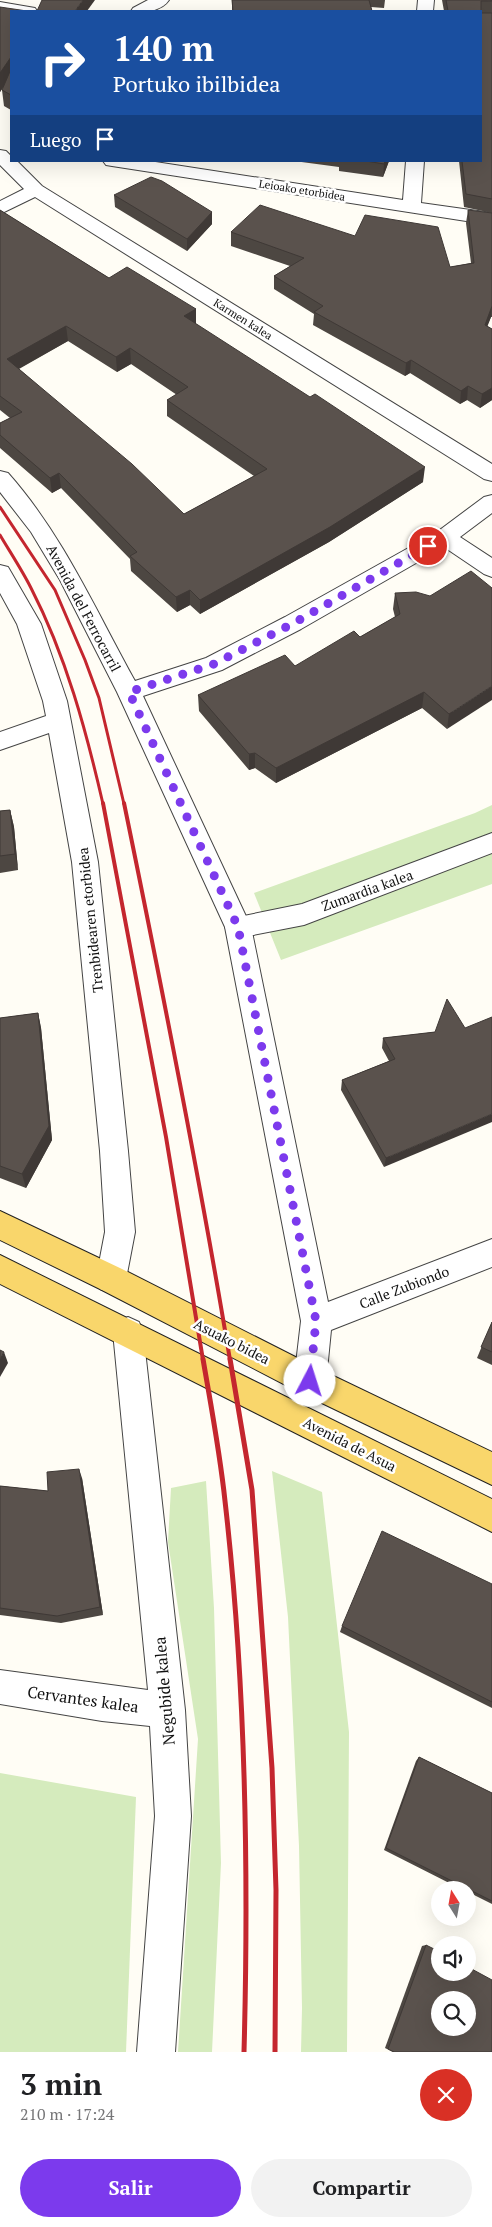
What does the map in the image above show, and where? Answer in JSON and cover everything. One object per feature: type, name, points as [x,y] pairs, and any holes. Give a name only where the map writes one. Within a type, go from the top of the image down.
[{"type":"main road","name":"Asuako bidea","points":[[0,1225],[111,1279],[310,1381],[492,1468]]},
{"type":"main road","points":[[0,1269],[128,1332]]},
{"type":"main road","name":"Avenida de Asua","points":[[128,1332],[492,1516]]},
{"type":"street","points":[[141,10],[161,0]]},
{"type":"street","points":[[0,8],[19,10]]},
{"type":"street","name":"Karmen kalea","points":[[0,155],[36,190],[492,474]]},
{"type":"street","name":"Leioako etorbidea","points":[[119,162],[492,219]]},
{"type":"street","points":[[412,207],[415,162]]},
{"type":"street","points":[[0,208],[36,190]]},
{"type":"street","name":"Avenida del Ferrocarril","points":[[0,478],[12,490],[53,545],[129,692],[238,927],[316,1321],[310,1381]]},
{"type":"street","points":[[129,692],[214,664],[294,623],[445,537],[492,502]]},
{"type":"street","points":[[445,537],[492,569]]},
{"type":"street","name":"Trenbidearen etorbidea","points":[[0,573],[29,624],[60,720],[85,862],[114,1152],[120,1232],[111,1279]]},
{"type":"street","points":[[0,741],[60,720]]},
{"type":"street","name":"Zumardia kalea","points":[[238,927],[304,914],[492,843]]},
{"type":"street","name":"Calle Zubiondo","points":[[316,1321],[492,1253]]},
{"type":"street","name":"Negubide kalea","points":[[128,1332],[167,1710],[173,1816],[156,2052]]},
{"type":"street","name":"Cervantes kalea","points":[[0,1687],[102,1703],[167,1710]]},
{"type":"green space","points":[[492,805],[492,884],[281,960],[254,893],[475,813]]},
{"type":"green space","points":[[272,1471],[322,1492],[349,1732],[347,2052],[301,2052],[299,1846],[288,1617]]},
{"type":"green space","points":[[206,1481],[214,1608],[221,1863],[212,2052],[178,2052],[198,1739],[168,1542],[171,1488]]},
{"type":"green space","points":[[0,1773],[136,1797],[126,2052],[0,2052]]},
{"type":"building","points":[[42,0],[83,0],[76,10],[37,10]]},
{"type":"building","points":[[232,0],[369,0],[372,10],[233,10]]},
{"type":"building","points":[[446,0],[492,0],[481,1],[481,10],[448,10]]},
{"type":"building","points":[[0,7],[20,10],[10,10],[10,58],[0,73]]},
{"type":"building","points":[[482,13],[492,13],[492,199],[466,194],[462,162],[482,162]]},
{"type":"building","points":[[10,71],[10,94],[2,90]]},
{"type":"building","points":[[151,177],[162,181],[212,212],[187,239],[114,195]]},
{"type":"building","points":[[260,205],[355,236],[365,215],[438,227],[450,267],[474,263],[468,210],[492,213],[492,306],[485,325],[492,329],[492,388],[482,394],[468,386],[461,391],[411,360],[406,363],[314,312],[323,306],[274,276],[304,258],[231,232]]},
{"type":"building","points":[[0,210],[109,278],[127,267],[196,309],[184,316],[310,397],[315,394],[425,467],[330,527],[200,600],[190,590],[176,597],[130,556],[137,552],[59,473],[50,478],[0,435],[0,423],[22,412],[0,396]],"holes":[[[66,326],[116,357],[130,348],[188,387],[167,400],[267,469],[184,514],[132,464],[7,359]]]},
{"type":"building","points":[[471,571],[492,588],[492,686],[449,714],[424,692],[276,768],[255,753],[249,754],[198,695],[285,655],[295,666],[354,631],[360,637],[400,614],[395,593],[416,592],[430,596]]},
{"type":"building","points":[[10,810],[15,854],[0,856],[0,811]]},
{"type":"building","points":[[447,999],[465,1028],[492,1017],[492,1114],[386,1158],[342,1080],[395,1059],[383,1038],[435,1032]]},
{"type":"building","points":[[38,1013],[49,1126],[22,1174],[0,1166],[0,1018]]},
{"type":"building","points":[[492,1322],[492,1352],[481,1347]]},
{"type":"building","points":[[0,1350],[4,1352],[0,1359]]},
{"type":"building","points":[[79,1469],[100,1607],[57,1616],[0,1608],[0,1486],[48,1491],[47,1472]]},
{"type":"building","points":[[382,1531],[492,1584],[492,1702],[342,1626]]},
{"type":"building","points":[[419,1757],[492,1793],[492,1901],[476,1893],[476,1881],[452,1881],[386,1848]]},
{"type":"building","points":[[426,1945],[431,1948],[431,1981],[476,1981],[476,1971],[492,1980],[492,2052],[394,2052],[388,2049]]},
{"type":"railway","points":[[0,507],[55,590],[85,660],[99,698],[124,804]]},
{"type":"railway","points":[[0,535],[27,581],[55,640],[82,721],[103,804]]},
{"type":"railway","points":[[103,803],[166,1137],[203,1360]]},
{"type":"railway","points":[[124,803],[180,1081],[230,1360]]},
{"type":"railway","points":[[203,1359],[223,1483],[238,1638],[246,1845],[244,2052]]},
{"type":"railway","points":[[230,1359],[252,1490],[272,1768],[276,1890],[275,2052]]},
{"type":"route","points":[[310,1381],[316,1321],[238,927],[129,692],[214,664],[294,623],[428,546]]}]
